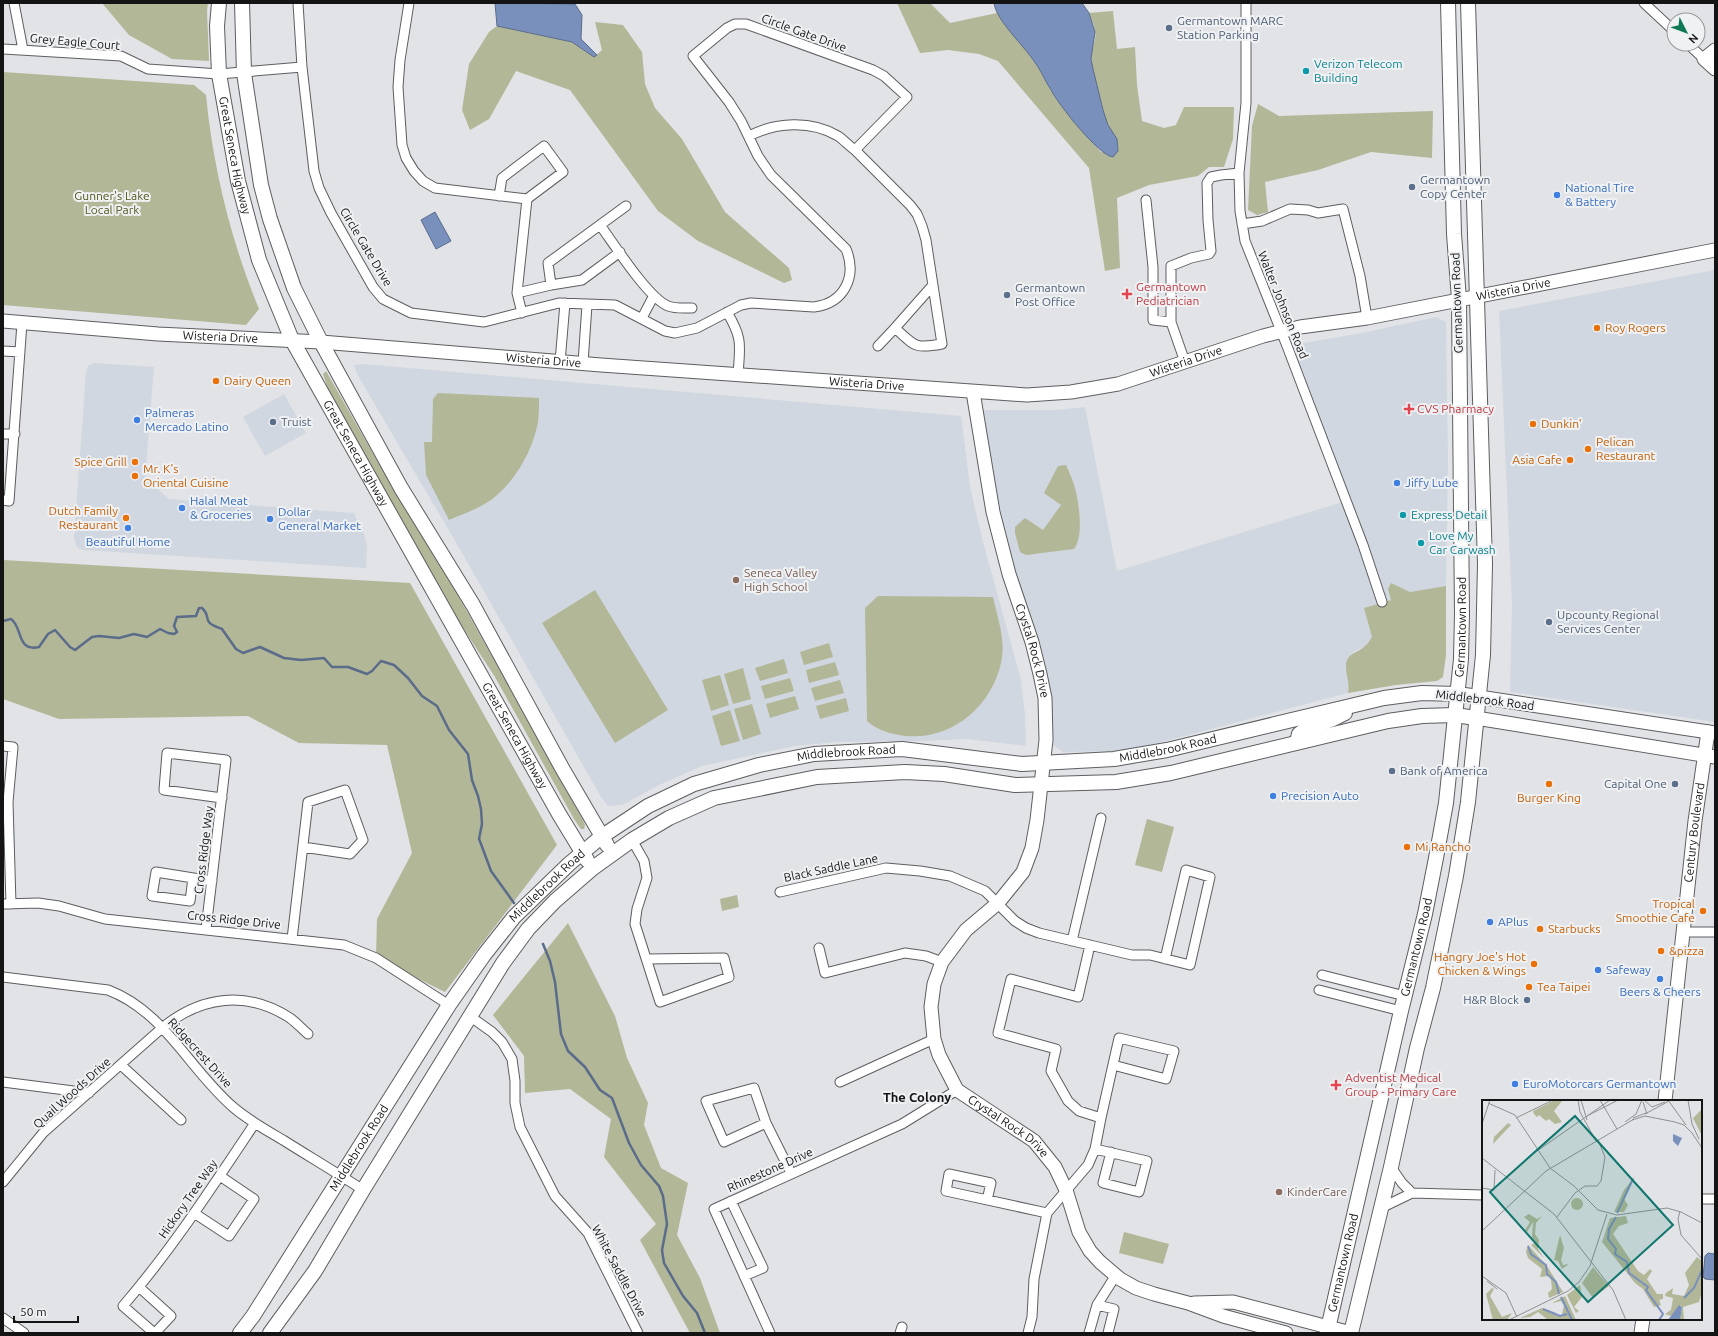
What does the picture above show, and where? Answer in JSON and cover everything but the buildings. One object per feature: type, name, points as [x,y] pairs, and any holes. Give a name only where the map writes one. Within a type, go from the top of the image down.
[{"type":"main road","name":"Great Seneca Highway","points":[[219,3],[217,26],[219,74],[238,181],[258,260],[292,340],[416,563],[582,853],[593,868]]},
{"type":"main road","name":"Great Seneca Highway","points":[[242,3],[244,73],[261,185],[270,219],[294,288],[321,342],[401,488],[473,605],[601,837],[612,853]]},
{"type":"main road","name":"Germantown Road","points":[[1328,1330],[1401,1011],[1425,914],[1446,803],[1461,659],[1462,614],[1459,299],[1454,234],[1448,3]]},
{"type":"main road","name":"Germantown Road","points":[[1351,1333],[1391,1167],[1417,1048],[1433,988],[1456,876],[1468,802],[1483,655],[1485,564],[1468,3]]},
{"type":"main road","name":"Middlebrook Road","points":[[240,1333],[253,1316],[340,1175],[449,1005],[484,955],[514,917],[542,889],[601,837],[648,806],[694,784],[759,765],[814,754],[902,749],[1022,764],[1114,759],[1167,750],[1384,698],[1422,693],[1457,694],[1479,697]]},
{"type":"main road","points":[[1297,742],[1299,734],[1303,731],[1333,720],[1357,704]]},
{"type":"main road","name":"Middlebrook Road","points":[[270,1333],[315,1271],[363,1190],[503,963],[528,929],[555,901],[612,853],[669,818],[714,798],[817,777],[905,772],[944,774],[1015,785],[1116,782],[1172,773],[1388,721],[1422,716],[1455,715],[1476,718]]},
{"type":"street","name":"Grey Eagle Court","points":[[14,3],[23,50]]},
{"type":"street","name":"Circle Gate Drive","points":[[298,3],[302,67],[314,172],[319,188],[331,213],[373,287],[383,299],[411,313],[484,322],[522,313],[545,305],[565,303],[615,306],[665,330],[675,333],[697,328],[741,305],[751,303],[814,307],[824,306],[836,300],[844,291],[850,271],[850,259],[846,249],[770,175],[729,102],[693,56],[727,28],[735,24],[746,24],[873,70],[884,76],[907,97],[854,150]]},
{"type":"street","points":[[410,3],[400,60],[398,87],[402,145],[406,158],[414,171],[423,181],[435,188],[499,196],[527,199],[563,172],[544,146],[502,178],[499,196]]},
{"type":"street","name":"Walter Johnson Road","points":[[1246,3],[1246,103],[1239,173],[1240,211],[1245,242],[1282,332],[1363,545],[1382,602]]},
{"type":"street","points":[[1644,3],[1666,24]]},
{"type":"street","name":"Grey Eagle Court","points":[[3,49],[120,56],[148,69],[219,74]]},
{"type":"street","points":[[1704,59],[1715,50]]},
{"type":"street","points":[[1697,52],[1715,69]]},
{"type":"street","points":[[219,74],[302,67]]},
{"type":"street","points":[[749,136],[762,129],[777,125],[794,124],[810,126],[827,131],[839,137],[854,150],[910,205],[917,214],[926,240],[942,344],[923,348],[917,346],[895,328]]},
{"type":"street","points":[[1153,266],[1170,266],[1191,258],[1209,254],[1211,251],[1207,183],[1211,177],[1239,173]]},
{"type":"street","points":[[522,313],[517,293],[527,199]]},
{"type":"street","points":[[1146,200],[1153,266],[1153,320],[1171,322]]},
{"type":"street","points":[[551,285],[548,263],[626,206]]},
{"type":"street","points":[[1242,224],[1262,221],[1290,209],[1308,210],[1318,213],[1344,209],[1360,276],[1367,318]]},
{"type":"street","points":[[600,225],[653,297],[667,306],[676,308],[692,308]]},
{"type":"street","name":"Wisteria Drive","points":[[3,321],[158,334],[321,342],[583,364],[1027,395],[1071,392],[1118,384],[1263,336],[1300,328],[1367,318],[1715,250]]},
{"type":"street","points":[[517,293],[582,280],[620,252]]},
{"type":"street","points":[[1170,266],[1171,322],[1185,362]]},
{"type":"street","points":[[878,346],[933,285]]},
{"type":"street","points":[[642,318],[653,297]]},
{"type":"street","points":[[560,362],[565,303]]},
{"type":"street","points":[[583,364],[587,305]]},
{"type":"street","points":[[727,312],[739,337],[740,349],[738,375]]},
{"type":"street","points":[[3,500],[8,501],[15,434],[22,323]]},
{"type":"street","points":[[3,351],[20,352]]},
{"type":"street","name":"Crystal Rock Drive","points":[[973,392],[993,512],[1008,574],[1032,642],[1045,698],[1046,740],[1037,820],[1032,848],[1023,872],[998,903],[966,930],[942,962],[934,984],[931,1006],[934,1039],[939,1055],[957,1090],[1034,1141],[1055,1167],[1066,1190],[1079,1232],[1090,1251],[1100,1262],[1116,1275],[1136,1288],[1188,1303],[1223,1316],[1286,1333]]},
{"type":"street","points":[[3,434],[15,434]]},
{"type":"street","name":"Middlebrook Road","points":[[1479,697],[1711,733]]},
{"type":"street","name":"Middlebrook Road","points":[[1476,718],[1710,756]]},
{"type":"street","name":"Century Boulevard","points":[[1665,1100],[1695,821],[1710,756],[1711,733]]},
{"type":"street","points":[[3,746],[13,747],[6,787],[8,802],[7,904]]},
{"type":"street","name":"Cross Ridge Way","points":[[206,929],[222,798],[226,760],[167,753],[164,790],[222,798]]},
{"type":"street","points":[[292,939],[308,802],[345,790],[363,840],[350,854],[303,847]]},
{"type":"street","points":[[1072,941],[1101,818]]},
{"type":"street","points":[[632,840],[644,861],[647,878],[637,909],[635,924],[646,959],[660,1002],[729,977],[724,958],[646,959]]},
{"type":"street","name":"Black Saddle Lane","points":[[780,892],[886,868],[920,870],[950,876],[985,891],[998,903]]},
{"type":"street","points":[[998,903],[1015,921],[1026,928],[1072,941],[1132,954],[1150,955],[1165,959],[1190,965],[1210,877],[1186,870],[1165,959]]},
{"type":"street","points":[[193,878],[190,901],[152,896],[156,872],[212,880]]},
{"type":"street","name":"Cross Ridge Drive","points":[[7,904],[38,903],[60,906],[105,919],[206,929],[344,946],[376,958],[449,1005]]},
{"type":"street","points":[[1683,932],[1715,932]]},
{"type":"street","points":[[1090,945],[1078,997],[1011,979],[998,1033],[1056,1049],[1051,1071],[1068,1101],[1079,1111],[1101,1118]]},
{"type":"street","points":[[819,948],[825,973],[905,953],[926,956],[942,962]]},
{"type":"street","points":[[1322,975],[1405,996]]},
{"type":"street","name":"Ridgecrest Drive","points":[[3,977],[108,990],[124,996],[143,1009],[162,1028],[232,1107],[255,1123],[363,1190]]},
{"type":"street","points":[[1319,990],[1401,1011]]},
{"type":"street","name":"Quail Woods Drive","points":[[3,1182],[43,1133],[162,1028],[173,1019],[195,1007],[215,1001],[236,1000],[256,1002],[276,1010],[291,1019],[308,1034]]},
{"type":"street","name":"White Saddle Drive","points":[[471,1017],[492,1032],[502,1042],[512,1059],[515,1081],[515,1103],[520,1127],[554,1196],[588,1233],[638,1333]]},
{"type":"street","points":[[1028,1333],[1032,1316],[1034,1279],[1048,1213],[1088,1165],[1096,1148],[1101,1118],[1119,1038],[1174,1051],[1166,1080],[1113,1065]]},
{"type":"street","points":[[840,1082],[934,1039]]},
{"type":"street","points":[[121,1065],[181,1120]]},
{"type":"street","points":[[3,1082],[89,1093]]},
{"type":"street","points":[[766,1123],[724,1142],[706,1101],[754,1088],[766,1123],[791,1173]]},
{"type":"street","name":"Rhinestone Drive","points":[[770,1333],[714,1209],[902,1124],[957,1090]]},
{"type":"street","name":"Hickory Tree Way","points":[[139,1287],[171,1316],[154,1333],[123,1306],[194,1213],[255,1123]]},
{"type":"street","points":[[1096,1148],[1147,1161],[1140,1192],[1103,1183],[1111,1152]]},
{"type":"street","points":[[1391,1167],[1402,1183],[1412,1193]]},
{"type":"street","points":[[987,1200],[991,1183],[949,1174],[946,1192],[1048,1213]]},
{"type":"street","points":[[194,1213],[229,1236],[254,1199],[220,1176]]},
{"type":"street","points":[[1381,1208],[1412,1193],[1482,1195]]},
{"type":"street","points":[[1702,1199],[1715,1200]]},
{"type":"street","points":[[731,1201],[763,1268],[744,1276]]},
{"type":"street","points":[[1089,1333],[1097,1305],[1116,1275]]},
{"type":"street","name":"Crystal Rock Drive","points":[[1188,1303],[1233,1302],[1328,1330],[1351,1333]]},
{"type":"street","points":[[1097,1305],[1114,1309],[1108,1333]]},
{"type":"street","points":[[3,1318],[24,1333]]},
{"type":"street","points":[[1641,1333],[1642,1320]]},
{"type":"shaded area","points":[[1715,270],[1715,722],[1510,692],[1512,605],[1499,311]]},
{"type":"shaded area","points":[[1436,317],[1446,322],[1448,464],[1446,586],[1410,592],[1398,587],[1391,600],[1382,602],[1372,637],[1366,646],[1355,651],[1348,658],[1346,667],[1350,684],[1348,693],[1143,747],[1117,751],[1063,752],[1046,740],[1046,725],[1009,574],[976,410],[1055,410],[1085,407],[1117,571],[1346,501],[1287,346],[1362,333]]},
{"type":"shaded area","points":[[94,363],[154,367],[145,478],[169,499],[354,513],[367,545],[366,568],[83,550],[77,547],[74,539],[86,372],[88,366]]},
{"type":"shaded area","name":"Seneca Valley High School","points":[[363,364],[961,416],[970,487],[983,542],[1021,680],[1025,715],[1026,746],[967,739],[836,742],[795,746],[702,766],[659,785],[622,805],[608,806],[601,797],[461,551],[357,374],[354,365]]},
{"type":"shaded area","points":[[284,394],[306,433],[265,456],[243,417]]},
{"type":"green space","points":[[102,3],[208,3],[209,61],[172,59],[129,35]]},
{"type":"green space","points":[[897,3],[930,3],[950,23],[997,13],[1035,61],[1051,91],[1101,152],[1118,151],[1118,146],[1116,138],[1107,123],[1095,80],[1091,59],[1095,32],[1089,13],[1113,11],[1117,49],[1135,47],[1137,85],[1142,121],[1164,128],[1176,125],[1184,107],[1234,107],[1233,139],[1224,167],[1209,167],[1198,176],[1149,185],[1117,198],[1120,268],[1105,271],[1089,168],[998,61],[979,54],[948,50],[920,53]]},
{"type":"green space","points":[[595,22],[623,25],[642,52],[645,84],[655,108],[682,139],[725,212],[789,268],[792,280],[784,283],[698,241],[658,211],[570,90],[516,71],[489,119],[470,130],[462,110],[469,64],[489,32],[497,26],[572,42],[594,57],[602,50]]},
{"type":"green space","name":"Gunner's Lake Local Park","points":[[3,72],[194,85],[206,95],[218,177],[240,257],[259,309],[246,325],[3,305]]},
{"type":"green space","points":[[1258,104],[1279,116],[1433,111],[1432,158],[1371,152],[1318,170],[1265,182],[1268,212],[1257,215],[1248,210],[1252,126]]},
{"type":"green space","points":[[326,371],[379,464],[411,511],[583,820],[585,825],[584,829],[581,829],[574,819],[495,677],[452,611],[328,389],[323,374]]},
{"type":"green space","points":[[438,393],[539,398],[538,419],[532,444],[515,475],[491,500],[476,509],[449,520],[426,475],[424,442],[432,442],[433,399]]},
{"type":"green space","points":[[1066,465],[1074,485],[1078,502],[1080,528],[1077,543],[1074,549],[1026,555],[1020,552],[1015,527],[1025,518],[1043,530],[1061,505],[1044,493],[1058,466]]},
{"type":"green space","points":[[3,560],[410,583],[557,845],[445,992],[376,958],[377,919],[412,853],[387,745],[299,743],[248,716],[59,719],[3,699]]},
{"type":"green space","points":[[1391,583],[1410,592],[1446,586],[1446,655],[1443,677],[1437,681],[1396,685],[1348,693],[1349,686],[1346,662],[1350,656],[1363,648],[1372,637],[1364,608],[1391,600],[1388,589]]},
{"type":"green space","points":[[595,590],[668,710],[615,743],[542,623]]},
{"type":"green space","points":[[878,596],[993,597],[1003,646],[1001,663],[996,679],[988,694],[967,718],[954,726],[923,736],[906,736],[885,732],[867,721],[865,608]]},
{"type":"green space","points":[[829,643],[833,657],[804,665],[800,652]]},
{"type":"green space","points":[[784,659],[788,673],[760,681],[755,668]]},
{"type":"green space","points":[[835,662],[839,675],[809,683],[806,670]]},
{"type":"green space","points":[[743,668],[751,699],[733,704],[724,674]]},
{"type":"green space","points":[[720,675],[729,705],[711,711],[702,680]]},
{"type":"green space","points":[[790,678],[794,691],[765,699],[761,686]]},
{"type":"green space","points":[[840,680],[844,693],[815,701],[811,688]]},
{"type":"green space","points":[[795,696],[799,709],[770,718],[766,704]]},
{"type":"green space","points":[[846,698],[849,711],[820,719],[816,706]]},
{"type":"green space","points":[[752,704],[761,734],[743,740],[734,709]]},
{"type":"green space","points":[[730,710],[740,741],[721,746],[712,716]]},
{"type":"green space","points":[[1147,819],[1174,827],[1162,872],[1135,865]]},
{"type":"green space","points":[[737,895],[739,907],[722,911],[720,899]]},
{"type":"green space","points":[[568,923],[615,1016],[627,1058],[648,1103],[644,1125],[661,1168],[688,1183],[677,1235],[700,1278],[720,1333],[690,1333],[640,1240],[656,1224],[604,1157],[611,1119],[570,1089],[525,1093],[524,1056],[493,1015]]},
{"type":"green space","points":[[1124,1232],[1169,1244],[1163,1264],[1119,1253]]},
{"type":"water","points":[[495,3],[575,4],[582,15],[581,39],[597,55],[594,57],[572,42],[497,26]]},
{"type":"water","points":[[994,3],[1082,3],[1089,13],[1095,32],[1091,59],[1103,110],[1108,125],[1117,139],[1118,151],[1113,157],[1098,148],[1070,117],[1055,97],[1036,64],[1005,25],[996,10]]},
{"type":"water","points":[[435,212],[451,241],[436,249],[421,220]]},
{"type":"water","points":[[1708,1253],[1715,1254],[1715,1280],[1705,1279],[1703,1277],[1705,1256]]},
{"type":"waterway","points":[[3,621],[11,619],[15,623],[23,642],[27,646],[32,648],[39,647],[48,634],[55,630],[70,647],[75,650],[92,637],[99,636],[119,638],[134,634],[147,637],[160,629],[174,634],[177,632],[174,626],[177,617],[196,616],[199,608],[202,608],[207,614],[208,621],[222,629],[236,649],[243,653],[260,647],[284,658],[301,660],[324,658],[332,667],[348,667],[367,674],[372,671],[381,661],[394,665],[408,678],[422,696],[437,706],[449,730],[468,754],[472,780],[481,809],[482,824],[479,839],[491,871],[514,903]]},
{"type":"waterway","points":[[543,944],[550,961],[555,982],[561,1034],[568,1051],[585,1067],[600,1090],[612,1098],[629,1143],[641,1165],[659,1186],[663,1196],[667,1224],[662,1250],[664,1263],[683,1296],[697,1313],[705,1333]]},
{"type":"place","name":"Germantown MARC Station Parking","points":[[1169,28]]},
{"type":"place","name":"Verizon Telecom Building","points":[[1306,71]]},
{"type":"place","name":"Germantown Copy Center","points":[[1412,187]]},
{"type":"place","name":"National Tire & Battery","points":[[1557,195]]},
{"type":"place","name":"Germantown Pediatrician","points":[[1127,294]]},
{"type":"place","name":"Germantown Post Office","points":[[1007,295]]},
{"type":"place","name":"Roy Rogers","points":[[1597,328]]},
{"type":"place","name":"Dairy Queen","points":[[216,381]]},
{"type":"place","name":"CVS Pharmacy","points":[[1409,409]]},
{"type":"place","name":"Palmeras Mercado Latino","points":[[137,420]]},
{"type":"place","name":"Truist","points":[[273,422]]},
{"type":"place","name":"Dunkin'","points":[[1533,424]]},
{"type":"place","name":"Pelican Restaurant","points":[[1588,449]]},
{"type":"place","name":"Asia Cafe","points":[[1570,460]]},
{"type":"place","name":"Spice Grill","points":[[135,462]]},
{"type":"place","name":"Mr. K's Oriental Cuisine","points":[[135,476]]},
{"type":"place","name":"Jiffy Lube","points":[[1397,483]]},
{"type":"place","name":"Halal Meat & Groceries","points":[[182,508]]},
{"type":"place","name":"Express Detail","points":[[1403,515]]},
{"type":"place","name":"Dutch Family Restaurant","points":[[126,518]]},
{"type":"place","name":"Dollar General Market","points":[[270,519]]},
{"type":"place","name":"Beautiful Home","points":[[128,528]]},
{"type":"place","name":"Love My Car Carwash","points":[[1421,543]]},
{"type":"place","name":"Seneca Valley High School","points":[[736,580]]},
{"type":"place","name":"Upcounty Regional Services Center","points":[[1549,622]]},
{"type":"place","name":"Bank of America","points":[[1392,771]]},
{"type":"place","name":"Burger King","points":[[1549,784]]},
{"type":"place","name":"Capital One","points":[[1675,784]]},
{"type":"place","name":"Precision Auto","points":[[1273,796]]},
{"type":"place","name":"Mi Rancho","points":[[1407,847]]},
{"type":"place","name":"Tropical Smoothie Cafe","points":[[1703,911]]},
{"type":"place","name":"APlus","points":[[1490,922]]},
{"type":"place","name":"Starbucks","points":[[1540,929]]},
{"type":"place","name":"&pizza","points":[[1661,951]]},
{"type":"place","name":"Hangry Joe's Hot Chicken & Wings","points":[[1534,964]]},
{"type":"place","name":"Safeway","points":[[1598,970]]},
{"type":"place","name":"Beers & Cheers","points":[[1660,979]]},
{"type":"place","name":"Tea Taipei","points":[[1529,987]]},
{"type":"place","name":"H&R Block","points":[[1527,1000]]},
{"type":"place","name":"EuroMotorcars Germantown","points":[[1515,1084]]},
{"type":"place","name":"Adventist Medical Group - Primary Care","points":[[1336,1085]]},
{"type":"place","name":"KinderCare","points":[[1279,1192]]},
{"type":"district","name":"The Colony","points":[[917,1097]]}]
